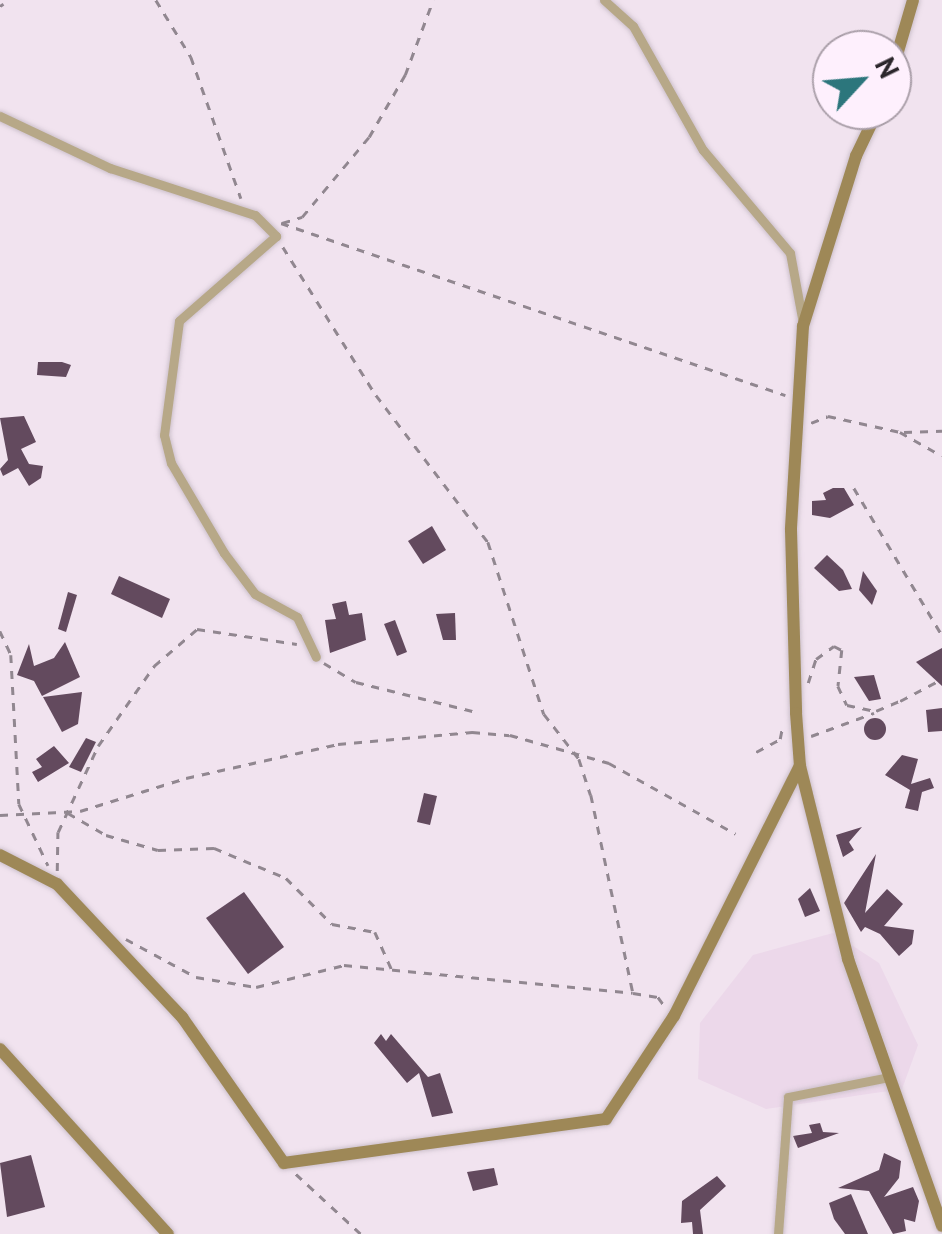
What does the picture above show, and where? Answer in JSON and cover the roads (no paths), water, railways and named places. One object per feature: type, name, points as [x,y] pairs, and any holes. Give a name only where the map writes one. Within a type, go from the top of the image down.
[{"type":"main road","points":[[904,30],[913,0]]},
{"type":"main road","points":[[868,130],[856,156],[804,326],[792,530],[800,685],[798,740],[800,766],[848,959],[942,1226]]},
{"type":"main road","points":[[0,854],[57,884],[182,1017],[284,1164],[606,1119],[674,1016],[800,766]]},
{"type":"main road","points":[[0,1049],[168,1234]]},
{"type":"street","points":[[604,0],[633,26],[703,150],[790,253],[804,326]]},
{"type":"street","points":[[0,116],[126,174],[254,215],[276,236],[179,321],[164,435],[171,463],[207,527],[256,594],[297,617],[316,657]]},
{"type":"street","points":[[778,1234],[788,1097],[890,1077]]}]
